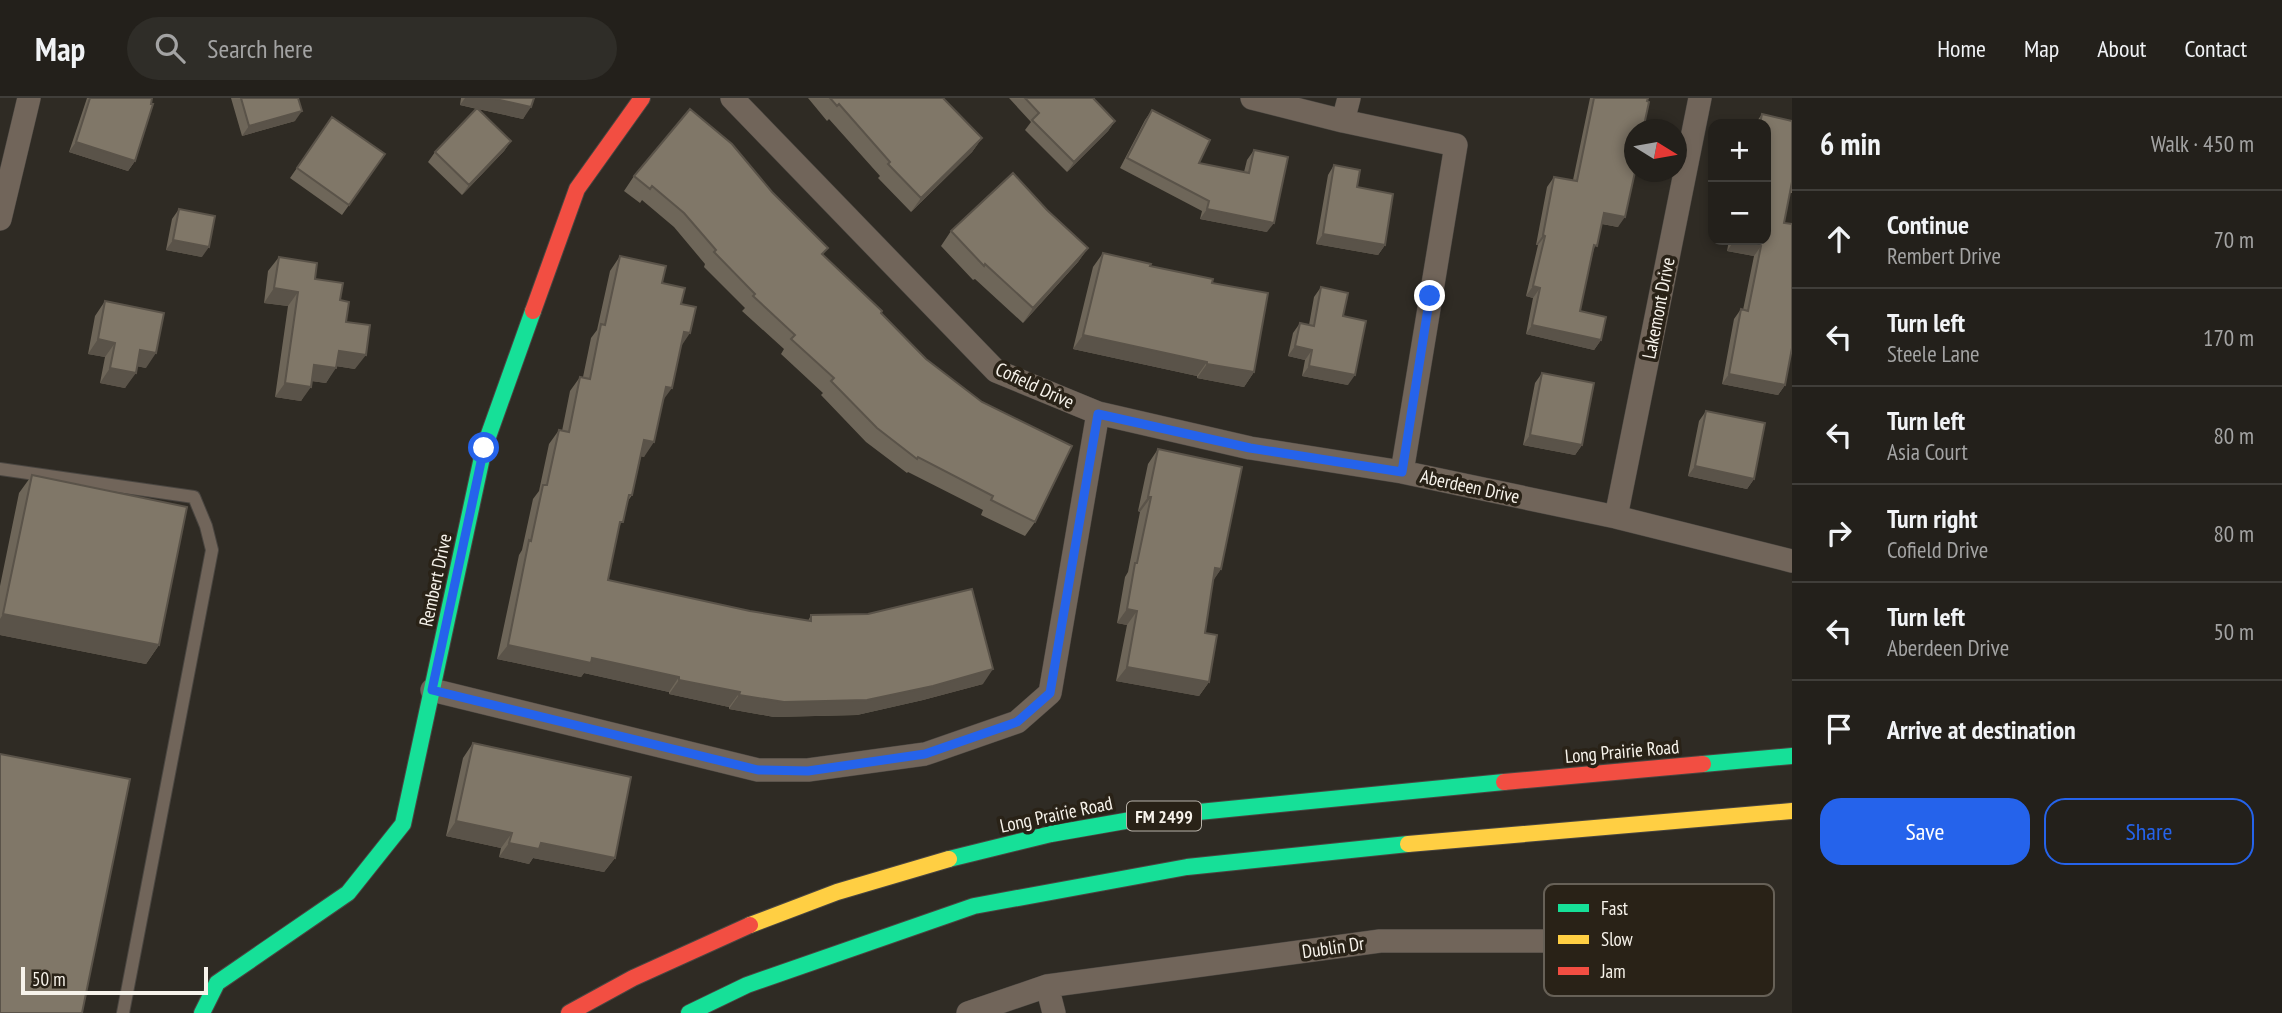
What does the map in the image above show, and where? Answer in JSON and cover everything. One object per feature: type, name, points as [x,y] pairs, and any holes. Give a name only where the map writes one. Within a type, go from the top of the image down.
[{"type":"main road","name":"Rembert Drive","points":[[202,1013],[216,984],[348,892],[403,824],[484,448],[577,189],[642,98]]},
{"type":"main road","name":"Long Prairie Road","points":[[569,1013],[673,958],[753,923],[845,890],[1034,838],[1126,821],[1296,802],[1792,756]]},
{"type":"main road","points":[[689,1013],[747,985],[961,911],[1084,885],[1200,865],[1792,811]]},
{"type":"street","points":[[0,219],[29,98]]},
{"type":"street","name":"Cofield Drive","points":[[733,98],[996,371],[1098,414],[1250,448],[1402,472]]},
{"type":"street","points":[[1252,98],[1343,121],[1349,98]]},
{"type":"street","name":"Lakemont Drive","points":[[1616,517],[1700,98]]},
{"type":"street","name":"Aberdeen Drive","points":[[1343,121],[1456,145],[1402,472],[1616,517],[1792,561]]},
{"type":"street","points":[[432,690],[758,770],[808,771],[925,754],[1017,722],[1050,693],[1098,414]]},
{"type":"street","name":"Dublin Dr","points":[[968,1013],[1047,986],[1380,941],[1544,941]]},
{"type":"street","points":[[1047,986],[1054,1013]]},
{"type":"lane","points":[[0,469],[194,497],[212,550],[123,1013]]},
{"type":"building","points":[[90,98],[152,98],[153,104],[135,161],[76,142]]},
{"type":"building","points":[[241,98],[298,98],[302,111],[249,126]]},
{"type":"building","points":[[491,98],[534,98],[531,107]]},
{"type":"building","points":[[830,98],[943,98],[982,138],[921,198],[888,164],[890,162],[839,104],[837,106]]},
{"type":"building","points":[[1025,98],[1093,98],[1115,121],[1074,162],[1032,120],[1039,113]]},
{"type":"building","points":[[1594,98],[1648,98],[1645,119],[1624,119],[1624,182],[1633,182],[1625,217],[1604,213],[1597,246],[1594,245],[1580,311],[1606,317],[1601,340],[1532,325],[1540,288],[1533,286],[1545,236],[1543,235],[1554,177],[1577,181]]},
{"type":"building","points":[[477,108],[511,141],[469,185],[435,152]]},
{"type":"building","points":[[690,109],[732,144],[772,192],[828,248],[822,254],[882,311],[926,359],[982,402],[1072,446],[1035,522],[991,500],[993,496],[918,457],[917,459],[877,428],[831,381],[834,378],[791,339],[795,335],[753,296],[755,294],[714,252],[716,250],[684,213],[652,186],[650,189],[634,176]]},
{"type":"building","points":[[1152,110],[1210,140],[1199,163],[1249,173],[1254,150],[1288,157],[1274,223],[1207,209],[1209,201],[1127,158]]},
{"type":"building","points":[[1762,114],[1792,121],[1792,182],[1784,223],[1792,224],[1792,348],[1785,385],[1729,374],[1741,309],[1748,311],[1761,246],[1756,245],[1771,245],[1771,119],[1761,119]]},
{"type":"building","points":[[332,117],[385,154],[349,205],[297,168]]},
{"type":"building","points":[[1334,165],[1360,170],[1357,187],[1393,194],[1385,245],[1323,234]]},
{"type":"building","points":[[1013,173],[1047,210],[1088,248],[1033,308],[985,264],[984,266],[951,231]]},
{"type":"building","points":[[179,209],[215,216],[209,247],[173,240]]},
{"type":"building","points":[[1103,253],[1213,279],[1212,283],[1268,293],[1254,372],[1207,364],[1083,335]]},
{"type":"building","points":[[620,256],[666,266],[662,283],[685,288],[681,304],[696,307],[690,333],[684,332],[672,388],[666,387],[654,442],[644,440],[632,495],[629,495],[623,522],[620,522],[608,580],[750,611],[811,621],[811,615],[868,614],[972,589],[993,669],[933,686],[867,700],[784,702],[739,695],[740,692],[592,658],[591,663],[508,645],[543,485],[547,485],[559,430],[569,432],[580,377],[590,379],[601,324],[605,325]]},
{"type":"building","points":[[279,257],[317,263],[315,279],[343,283],[340,300],[349,302],[346,322],[370,325],[366,355],[339,351],[336,368],[314,365],[311,387],[285,383],[298,292],[274,288]]},
{"type":"building","points":[[1321,287],[1348,293],[1343,316],[1366,321],[1355,375],[1309,366],[1312,350],[1295,346],[1300,323],[1314,326]]},
{"type":"building","points":[[105,301],[164,313],[156,353],[140,350],[136,373],[110,368],[115,343],[98,339]]},
{"type":"building","points":[[1542,373],[1594,383],[1582,445],[1530,435]]},
{"type":"building","points":[[1706,411],[1765,423],[1754,479],[1695,466]]},
{"type":"building","points":[[1158,449],[1242,467],[1221,569],[1215,568],[1205,633],[1217,635],[1209,682],[1127,667],[1137,611],[1127,609],[1151,497],[1148,497]]},
{"type":"building","points":[[32,475],[187,507],[159,645],[3,614]]},
{"type":"building","points":[[473,743],[631,777],[615,858],[541,843],[539,849],[509,843],[512,833],[456,821]]},
{"type":"building","points":[[0,754],[130,779],[82,1013],[0,1013]]},
{"type":"traffic: fast","points":[[202,1013],[217,983],[348,893],[403,824],[484,448],[533,311]]},
{"type":"traffic: fast","points":[[1703,764],[1792,756]]},
{"type":"traffic: fast","points":[[949,859],[1051,834],[1148,817],[1504,782]]},
{"type":"traffic: fast","points":[[689,1013],[747,985],[974,906],[1187,867],[1408,844]]},
{"type":"traffic: slow","points":[[1408,844],[1792,811]]},
{"type":"traffic: slow","points":[[750,925],[837,892],[949,859]]},
{"type":"traffic: jam","points":[[533,311],[577,189],[642,98]]},
{"type":"traffic: jam","points":[[1504,782],[1703,764]]},
{"type":"traffic: jam","points":[[569,1013],[633,978],[750,925]]},
{"type":"route","points":[[484,448],[432,690],[758,770],[808,771],[925,754],[1017,722],[1050,693],[1098,414],[1250,448],[1402,472],[1430,296]]}]
